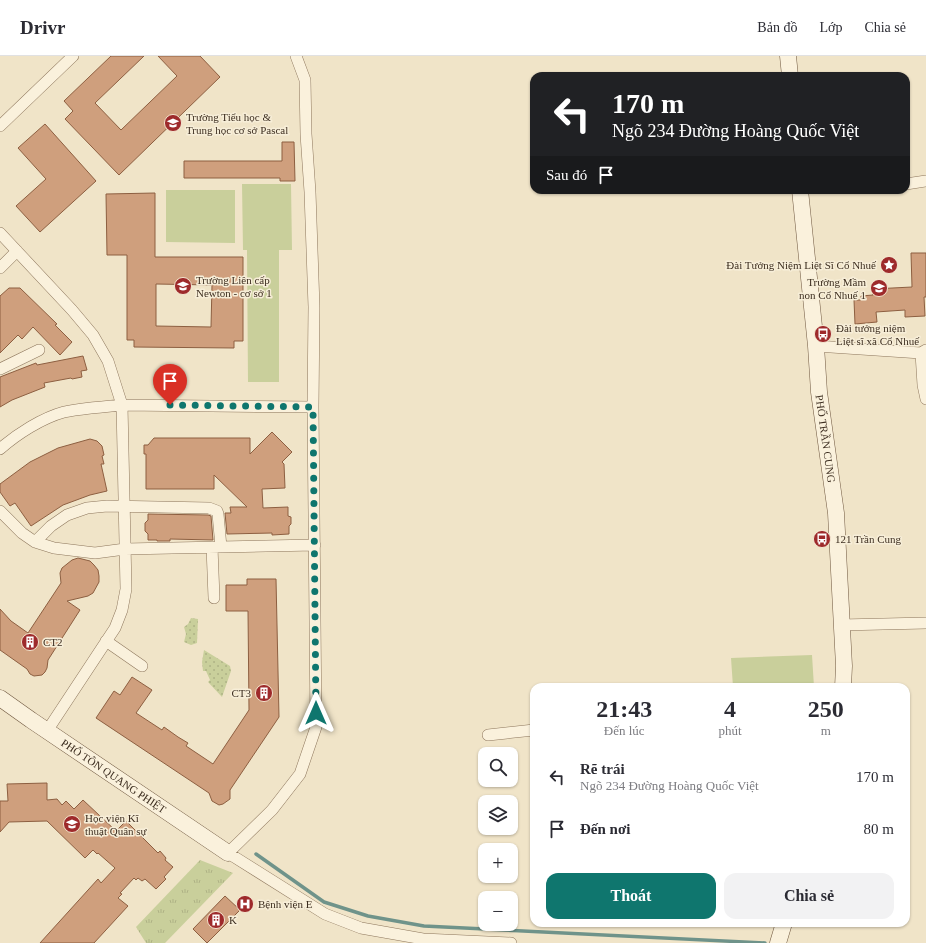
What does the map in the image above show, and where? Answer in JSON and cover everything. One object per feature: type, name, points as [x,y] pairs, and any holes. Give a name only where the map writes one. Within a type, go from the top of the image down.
[{"type":"main road","points":[[788,56],[790,72]]},
{"type":"main road","name":"PHỐ TRẦN CUNG","points":[[800,194],[816,346],[819,392],[836,513],[844,666],[842,683]]},
{"type":"main road","name":"PHỐ TÔN QUANG PHIỆT","points":[[0,698],[228,854]]},
{"type":"main road","points":[[778,943],[783,927]]},
{"type":"street","points":[[0,126],[73,56]]},
{"type":"street","points":[[296,56],[305,80],[314,306],[313,407],[316,727],[300,774],[272,810],[228,854],[325,914],[361,928],[423,939],[511,943]]},
{"type":"street","points":[[910,183],[926,181]]},
{"type":"street","points":[[0,233],[72,310],[93,335],[108,361],[122,405],[126,589],[122,610],[115,628],[47,731]]},
{"type":"street","points":[[0,268],[17,250]]},
{"type":"street","points":[[816,346],[924,352],[923,385],[926,399]]},
{"type":"street","points":[[0,369],[40,350]]},
{"type":"street","points":[[0,449],[35,425],[64,412],[122,405],[313,407]]},
{"type":"street","points":[[35,542],[51,526],[66,515],[78,510],[107,506],[213,509],[217,511],[218,514],[214,598]]},
{"type":"street","points":[[0,510],[22,533],[35,542],[54,548],[95,553],[125,549],[315,545]]},
{"type":"street","points":[[841,625],[926,623]]},
{"type":"street","points":[[106,641],[142,666]]},
{"type":"street","points":[[488,735],[530,730]]},
{"type":"green space","points":[[242,184],[291,184],[292,250],[279,250],[279,382],[248,382],[247,250],[243,250]]},
{"type":"green space","points":[[166,190],[235,190],[235,243],[166,242]]},
{"type":"green space","points":[[191,618],[198,619],[197,643],[191,645],[184,642],[186,634],[184,627],[188,624]]},
{"type":"green space","points":[[204,650],[230,666],[231,671],[222,697],[208,682],[210,680],[206,671],[203,671],[202,662]]},
{"type":"green space","points":[[812,655],[814,683],[733,683],[731,658]]},
{"type":"green space","points":[[200,860],[233,873],[165,943],[146,943],[136,927]]},
{"type":"building","points":[[111,56],[144,56],[95,103],[121,130],[177,76],[158,56],[200,56],[220,77],[119,175],[65,119],[73,111],[64,101]]},
{"type":"building","points":[[45,124],[96,181],[40,232],[16,206],[46,179],[18,148]]},
{"type":"building","points":[[282,142],[294,142],[295,181],[280,181],[280,178],[184,178],[184,161],[282,161]]},
{"type":"building","points":[[155,193],[155,257],[243,257],[243,341],[234,341],[234,348],[134,347],[134,340],[127,340],[127,255],[107,255],[106,194]],"holes":[[[156,284],[212,285],[211,327],[156,326]]]},
{"type":"building","points":[[911,253],[926,253],[926,297],[924,297],[925,316],[905,317],[905,310],[876,312],[877,322],[855,324],[854,300],[861,300],[861,296],[873,295],[873,289],[912,287]]},
{"type":"building","points":[[9,288],[20,288],[57,324],[55,325],[72,342],[60,355],[33,327],[22,339],[18,335],[0,353],[0,296]]},
{"type":"building","points":[[83,356],[87,370],[81,371],[82,377],[44,383],[45,387],[12,400],[0,407],[0,377],[36,363],[37,365]]},
{"type":"building","points":[[272,432],[292,452],[282,462],[284,464],[285,488],[262,489],[263,508],[288,507],[288,516],[291,517],[289,534],[227,534],[225,513],[231,513],[230,507],[247,507],[214,475],[214,489],[146,489],[146,454],[144,454],[144,445],[148,445],[154,438],[250,438],[250,454]]},
{"type":"building","points":[[90,439],[97,441],[102,446],[104,464],[101,464],[107,491],[90,495],[63,505],[31,526],[15,503],[10,506],[0,492],[0,484],[30,462],[58,448]]},
{"type":"building","points":[[148,514],[211,516],[213,540],[148,540],[148,534],[145,531],[145,523],[148,520]]},
{"type":"building","name":"CT2","points":[[78,558],[90,561],[94,565],[98,570],[99,582],[93,593],[88,596],[67,601],[80,610],[48,660],[45,672],[42,675],[34,676],[30,674],[27,669],[0,650],[0,609],[11,621],[28,633],[61,583],[60,573],[62,568],[72,560]]},
{"type":"building","name":"CT3","points":[[247,579],[276,579],[279,717],[230,790],[230,799],[219,805],[212,801],[209,793],[96,718],[114,691],[120,695],[132,677],[152,690],[136,713],[162,730],[164,727],[188,743],[186,746],[213,764],[249,710],[248,611],[226,611],[226,585],[247,585]]},
{"type":"building","points":[[47,783],[47,800],[57,799],[62,805],[66,801],[74,809],[83,800],[116,831],[126,821],[158,853],[160,851],[166,858],[165,860],[173,867],[164,877],[166,879],[156,889],[145,879],[142,881],[138,878],[136,880],[134,878],[120,893],[122,894],[118,898],[128,906],[94,943],[40,943],[98,879],[101,883],[115,868],[93,850],[85,858],[47,821],[9,822],[0,832],[0,801],[8,801],[7,784]]},
{"type":"building","name":"K","points":[[225,896],[240,910],[207,943],[193,929]]},
{"type":"waterway","points":[[256,854],[324,902],[368,916],[424,926],[765,943]]},
{"type":"place","name":"Trường Tiểu học & Trung học cơ sở Pascal","points":[[173,123]]},
{"type":"place","name":"Đài Tưởng Niệm Liệt Sĩ Cổ Nhuế","points":[[889,265]]},
{"type":"place","name":"Trường Liên cấp Newton - cơ sở 1","points":[[183,286]]},
{"type":"place","name":"Trường Mầm non Cổ Nhuế 1","points":[[879,288]]},
{"type":"place","name":"Đài tưởng niệm Liệt sĩ xã Cổ Nhuế","points":[[823,334]]},
{"type":"place","name":"121 Trần Cung","points":[[822,539]]},
{"type":"place","name":"CT2","points":[[30,642]]},
{"type":"place","name":"CT3","points":[[264,693]]},
{"type":"place","name":"Học viện Kĩ thuật Quân sự","points":[[72,824]]},
{"type":"place","name":"Bệnh viện E","points":[[245,904]]},
{"type":"place","name":"K","points":[[216,920]]},
{"type":"route","points":[[170,405],[313,407],[316,713]]}]
